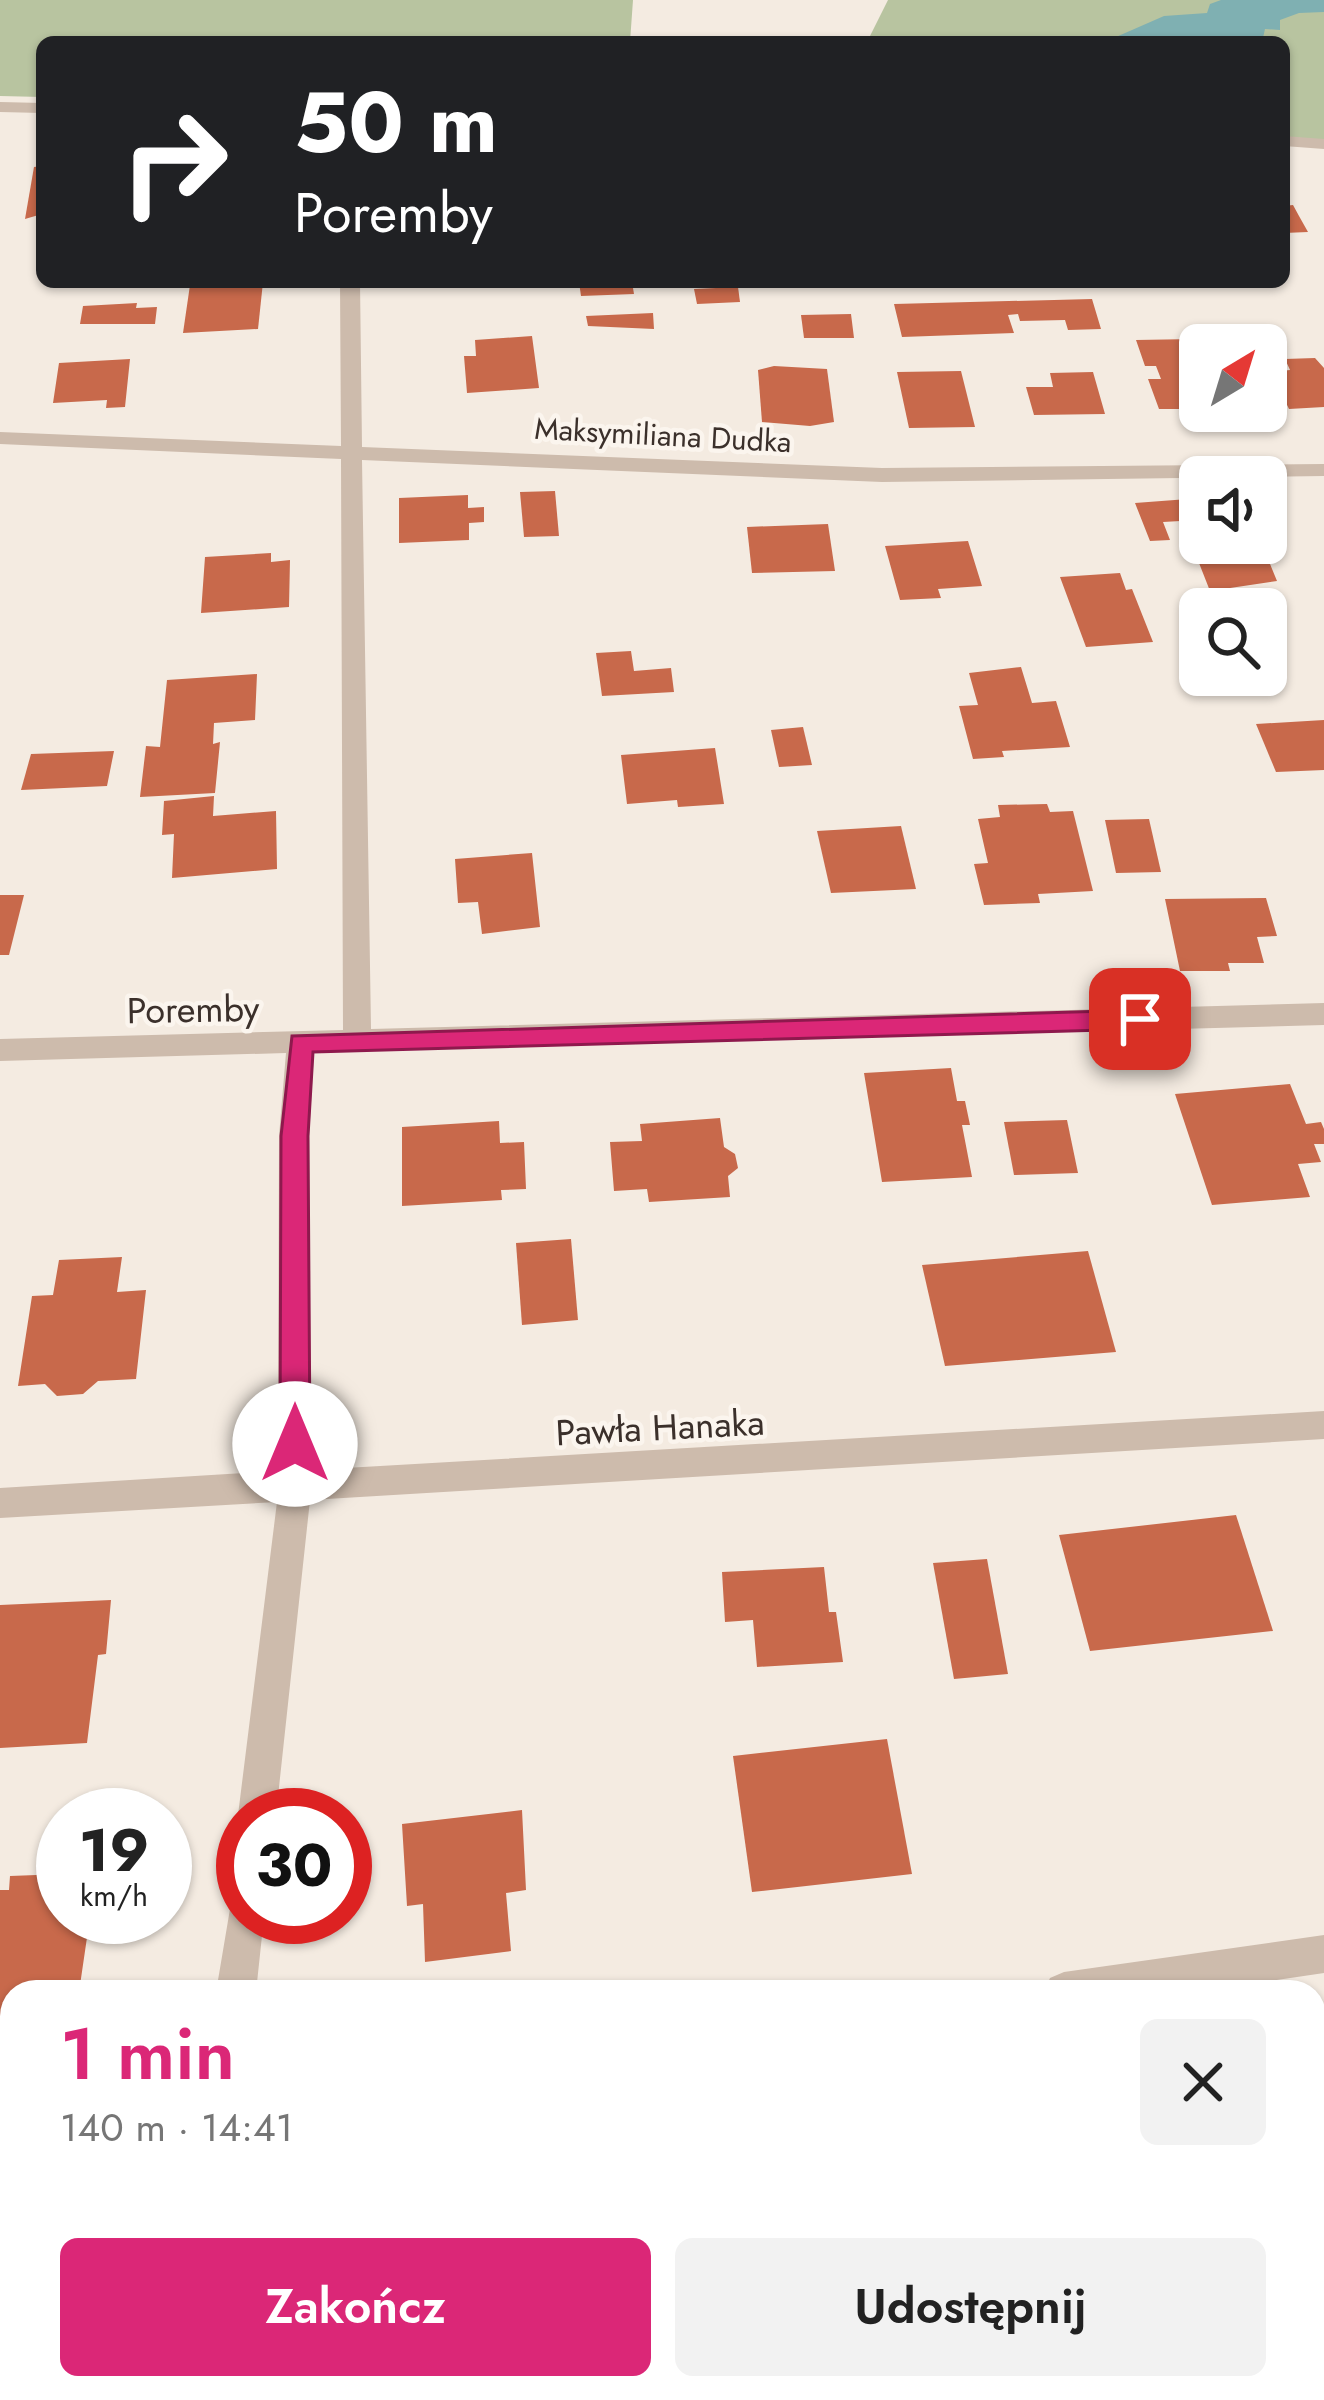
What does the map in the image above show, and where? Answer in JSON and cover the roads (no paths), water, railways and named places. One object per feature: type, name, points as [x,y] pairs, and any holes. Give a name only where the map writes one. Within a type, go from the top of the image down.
[{"type":"street","points":[[0,107],[36,108]]},
{"type":"street","points":[[1290,141],[1324,144]]},
{"type":"street","points":[[350,288],[357,1041]]},
{"type":"street","name":"Maksymiliana Dudka","points":[[0,437],[882,475],[1324,470]]},
{"type":"street","name":"Poremby","points":[[0,1050],[1324,1014]]},
{"type":"street","points":[[260,1788],[295,1488],[294,1136],[301,1042]]},
{"type":"street","name":"Pawła Hanaka","points":[[0,1503],[1324,1425]]},
{"type":"street","points":[[237,1980],[242,1944]]},
{"type":"street","points":[[1146,1980],[1324,1954]]},
{"type":"water","points":[[1221,0],[1324,0],[1324,12],[1280,20],[1280,30],[1265,29],[1263,36],[1118,36],[1164,16],[1207,13],[1210,4]]}]
